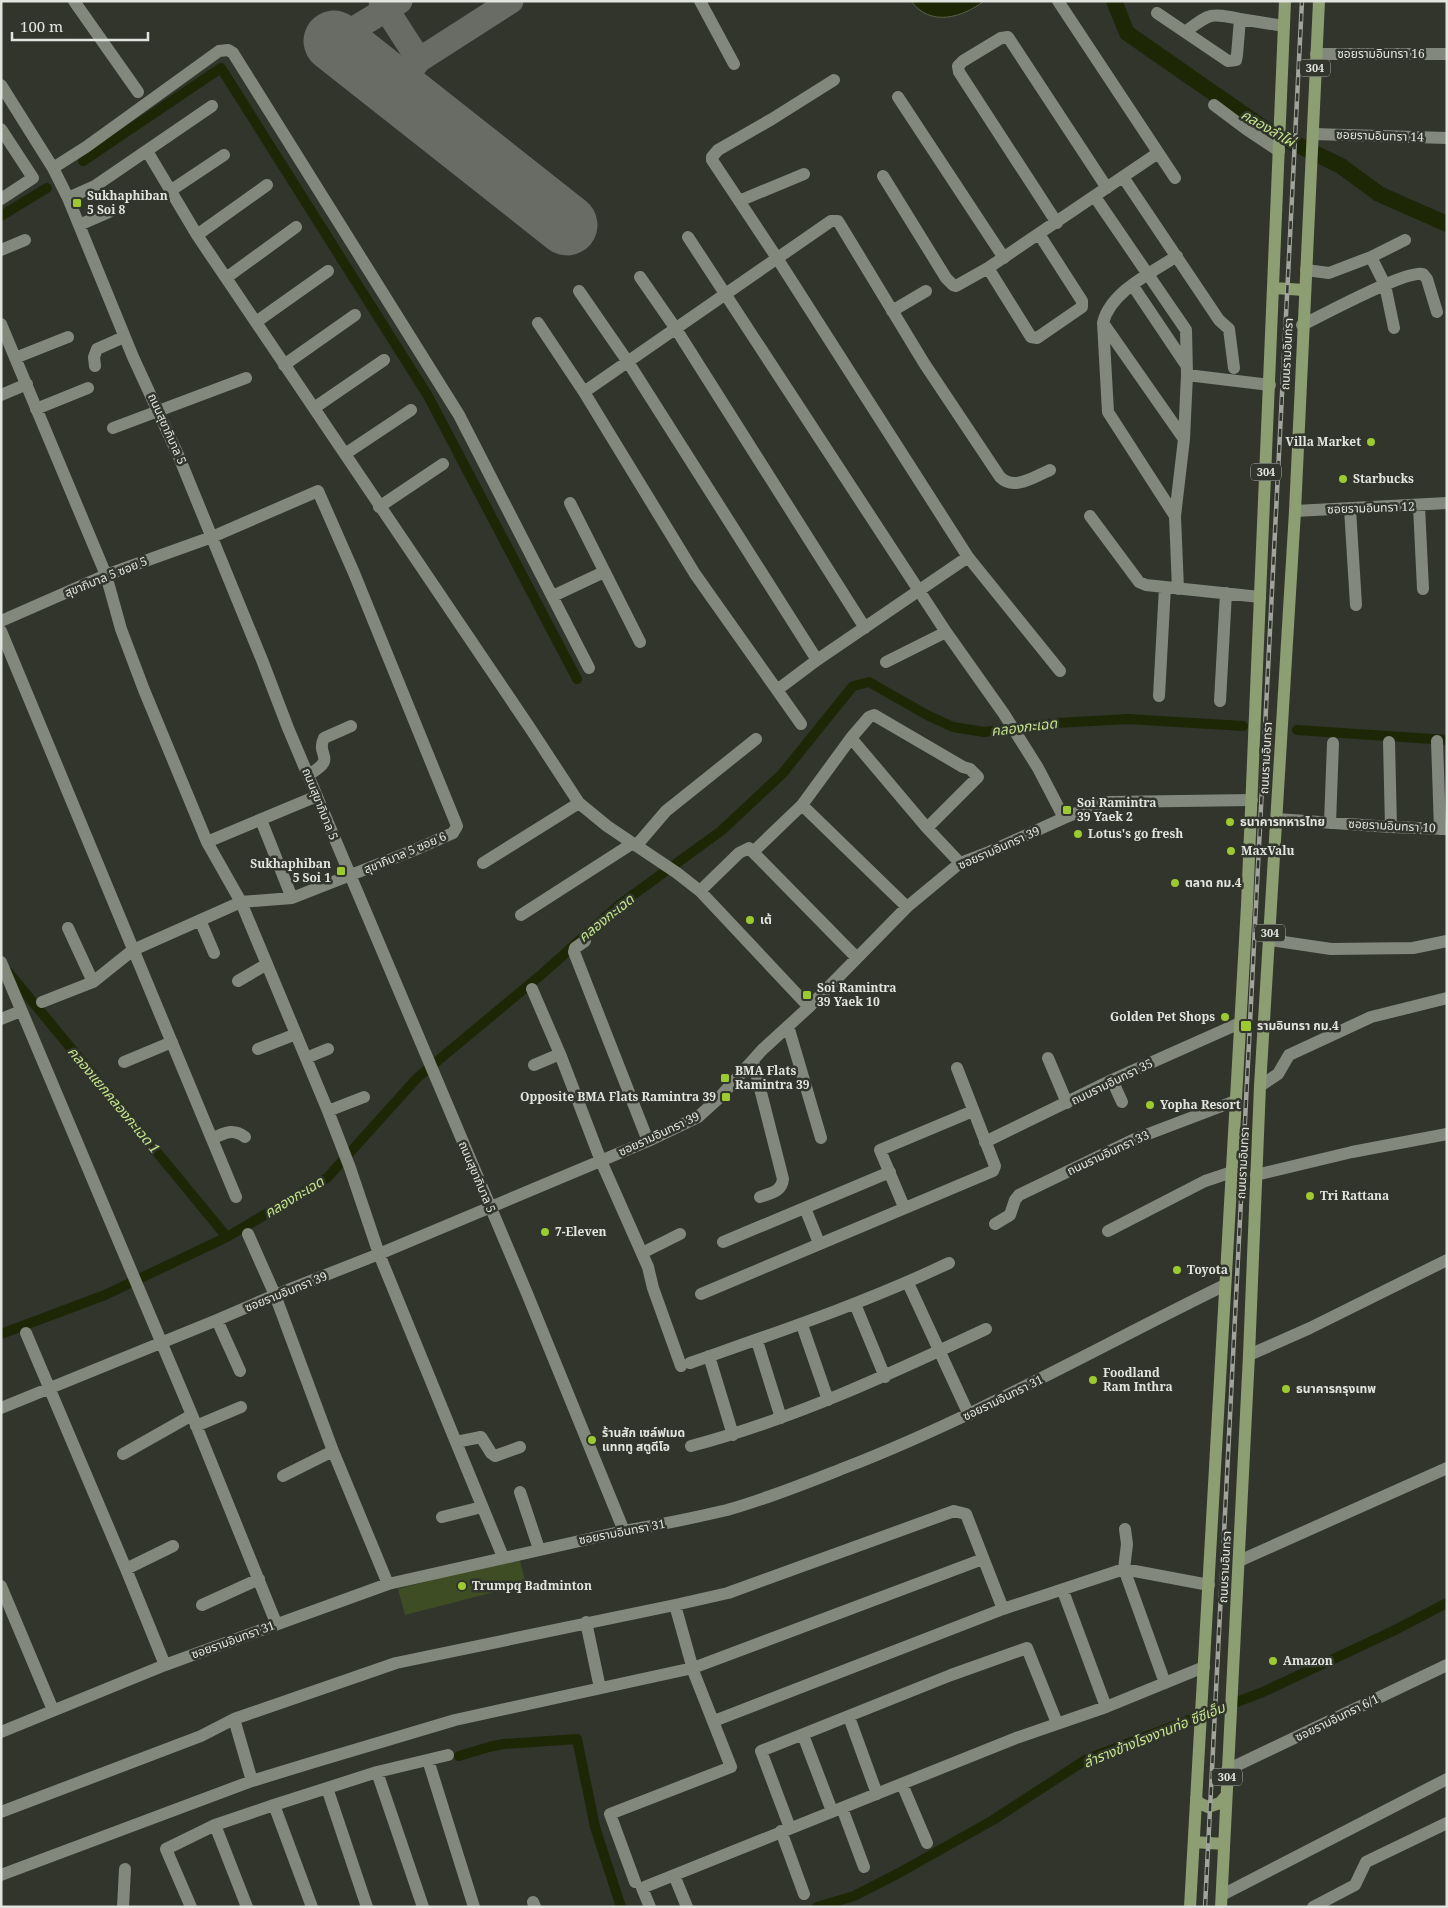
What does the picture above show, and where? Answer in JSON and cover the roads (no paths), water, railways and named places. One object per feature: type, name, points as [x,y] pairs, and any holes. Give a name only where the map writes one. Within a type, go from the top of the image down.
[{"type":"main road","name":"ถนนรามอินทรา","points":[[1190,1907],[1252,800],[1285,1]]},
{"type":"main road","name":"ถนนรามอินทรา","points":[[1221,1901],[1249,1355],[1260,1086],[1294,510],[1319,1]]},
{"type":"main road","points":[[1274,288],[1304,290]]},
{"type":"main road","points":[[1196,1798],[1199,1803],[1208,1807],[1220,1803],[1226,1796]]},
{"type":"main road","points":[[1194,1842],[1224,1844]]},
{"type":"street","points":[[74,1],[138,92]]},
{"type":"street","points":[[1058,1],[1175,178]]},
{"type":"street","points":[[701,2],[734,64]]},
{"type":"street","points":[[1157,13],[1232,62],[1236,60],[1237,55],[1240,19]]},
{"type":"street","points":[[1185,32],[1205,18],[1217,14],[1284,26]]},
{"type":"street","points":[[1057,223],[959,72],[958,66],[963,61],[1001,38],[1008,37],[1107,188]]},
{"type":"street","points":[[53,168],[86,147],[219,52],[228,50],[233,53],[238,58],[449,399],[589,668]]},
{"type":"street","name":"ซอยรามอินทรา 16","points":[[1316,54],[1447,54]]},
{"type":"street","points":[[834,80],[714,154],[712,160],[968,556],[1060,671]]},
{"type":"street","name":"ถนนสุขาภิบาล 5","points":[[1,85],[53,168],[68,198],[124,337],[158,410],[212,537],[350,877],[490,1207],[624,1531]]},
{"type":"street","points":[[898,97],[1004,258]]},
{"type":"street","points":[[1214,105],[1246,129],[1279,147]]},
{"type":"street","points":[[68,198],[95,186],[212,106]]},
{"type":"street","points":[[1,199],[32,178],[2,132]]},
{"type":"street","name":"ซอยรามอินทรา 14","points":[[1312,140],[1447,138]]},
{"type":"street","points":[[147,151],[197,235],[579,803],[634,845],[657,859],[700,891],[809,1007]]},
{"type":"street","points":[[883,176],[946,278],[953,286],[961,284],[1004,258],[1158,153]]},
{"type":"street","points":[[170,191],[224,155]]},
{"type":"street","points":[[739,201],[804,174]]},
{"type":"street","points":[[1123,178],[1219,320],[1230,329],[1234,368]]},
{"type":"street","points":[[197,235],[267,185]]},
{"type":"street","points":[[1095,197],[1186,330],[1187,370],[1184,439],[1175,516],[1178,588]]},
{"type":"street","points":[[79,225],[109,212]]},
{"type":"street","points":[[584,392],[831,221],[838,220],[924,363],[1005,482],[1010,484],[1018,483],[1050,470]]},
{"type":"street","points":[[226,278],[296,226]]},
{"type":"street","points":[[988,268],[1032,337],[1037,338],[1082,307],[1082,300],[1039,234]]},
{"type":"street","points":[[688,237],[974,675],[1004,714],[1038,768],[1064,818]]},
{"type":"street","points":[[1,250],[25,240]]},
{"type":"street","points":[[1306,270],[1330,273],[1371,257],[1405,240]]},
{"type":"street","points":[[1175,516],[1108,412],[1103,323],[1105,313],[1116,298],[1177,256]]},
{"type":"street","points":[[1371,257],[1385,285],[1394,328]]},
{"type":"street","points":[[256,322],[328,272]]},
{"type":"street","points":[[1302,325],[1416,272],[1423,274],[1427,279],[1437,312]]},
{"type":"street","points":[[640,277],[676,329],[864,628]]},
{"type":"street","points":[[1133,286],[1187,370],[1270,385]]},
{"type":"street","points":[[892,312],[926,290]]},
{"type":"street","points":[[579,291],[628,362],[817,660]]},
{"type":"street","points":[[284,365],[355,315]]},
{"type":"street","points":[[538,323],[584,392],[695,574],[801,724]]},
{"type":"street","points":[[1103,323],[1184,439]]},
{"type":"street","points":[[3,330],[106,575],[121,629],[144,690],[207,842],[241,902],[328,1111],[350,1168],[379,1254],[503,1558]]},
{"type":"street","points":[[15,358],[68,337]]},
{"type":"street","points":[[94,366],[94,357],[97,349],[124,337]]},
{"type":"street","points":[[314,408],[384,360]]},
{"type":"street","points":[[113,428],[246,378]]},
{"type":"street","points":[[1,395],[27,384]]},
{"type":"street","points":[[36,409],[88,388]]},
{"type":"street","points":[[345,454],[411,410]]},
{"type":"street","points":[[379,507],[443,464]]},
{"type":"street","name":"สุขาภิบาล 5 ซอย 6","points":[[42,1002],[93,982],[133,950],[241,902],[292,898],[350,877],[452,833],[457,826],[354,573],[318,490],[212,537]]},
{"type":"street","points":[[570,503],[640,642]]},
{"type":"street","name":"ซอยรามอินทรา 12","points":[[1294,510],[1419,506],[1447,503]]},
{"type":"street","points":[[1419,506],[1422,588]]},
{"type":"street","points":[[1350,509],[1356,605]]},
{"type":"street","points":[[1090,516],[1139,582],[1146,586],[1260,597]]},
{"type":"street","name":"สุขาภิบาล 5 ซอย 5","points":[[1,621],[106,575],[212,537]]},
{"type":"street","points":[[777,690],[817,660],[968,556]]},
{"type":"street","points":[[553,596],[604,572]]},
{"type":"street","points":[[1159,696],[1165,587]]},
{"type":"street","points":[[1220,701],[1226,593]]},
{"type":"street","points":[[1,631],[236,1197]]},
{"type":"street","points":[[886,662],[946,632]]},
{"type":"street","points":[[753,852],[802,805],[851,738],[869,717],[878,715],[963,767],[970,769],[978,777],[927,828]]},
{"type":"street","points":[[308,775],[322,767],[324,763],[322,744],[324,738],[351,726]]},
{"type":"street","points":[[851,738],[960,864]]},
{"type":"street","points":[[521,915],[634,845],[666,811],[756,739]]},
{"type":"street","points":[[1437,741],[1443,829]]},
{"type":"street","points":[[1389,742],[1391,827]]},
{"type":"street","points":[[1330,823],[1333,743]]},
{"type":"street","points":[[207,842],[317,796]]},
{"type":"street","name":"ซอยรามอินทรา 39","points":[[1,1408],[379,1254],[648,1141],[698,1117],[719,1098],[752,1061],[809,1007],[907,906],[960,864],[1064,818],[1109,802],[1252,800]]},
{"type":"street","points":[[483,863],[579,803]]},
{"type":"street","points":[[802,805],[907,906]]},
{"type":"street","name":"ซอยรามอินทรา 10","points":[[1277,819],[1443,829]]},
{"type":"street","points":[[261,820],[292,898]]},
{"type":"street","points":[[700,891],[739,853],[749,848],[857,958]]},
{"type":"street","points":[[200,920],[214,953]]},
{"type":"street","points":[[68,928],[93,982]]},
{"type":"street","points":[[585,940],[575,948],[574,952],[648,1141]]},
{"type":"street","points":[[1270,940],[1300,946],[1340,949],[1412,948],[1447,941]]},
{"type":"street","points":[[1,962],[162,1343],[276,1623]]},
{"type":"street","points":[[238,981],[267,964]]},
{"type":"street","points":[[532,989],[560,1054],[601,1161],[642,1253],[686,1364],[802,1325],[908,1283],[949,1263]]},
{"type":"street","points":[[1260,1086],[1278,1074],[1289,1055],[1371,1017],[1447,998]]},
{"type":"street","points":[[1,1019],[21,1010]]},
{"type":"street","name":"ถนนรามอินทรา 35","points":[[985,1142],[1112,1080],[1240,1023]]},
{"type":"street","points":[[788,1026],[821,1138]]},
{"type":"street","points":[[258,1049],[296,1034]]},
{"type":"street","points":[[124,1062],[172,1042]]},
{"type":"street","points":[[306,1058],[328,1049]]},
{"type":"street","points":[[534,1065],[560,1054]]},
{"type":"street","points":[[1048,1058],[1067,1103]]},
{"type":"street","points":[[752,1061],[783,1179],[783,1185],[780,1189],[760,1197]]},
{"type":"street","points":[[701,1294],[904,1207],[994,1171],[995,1166],[957,1068]]},
{"type":"street","points":[[1112,1080],[1122,1102]]},
{"type":"street","points":[[328,1111],[364,1096]]},
{"type":"street","name":"ถนนรามอินทรา 33","points":[[996,1224],[1010,1215],[1015,1200],[1019,1195],[1135,1139],[1235,1102]]},
{"type":"street","points":[[904,1207],[880,1150],[973,1111]]},
{"type":"street","points":[[212,1139],[231,1131],[239,1133],[245,1138]]},
{"type":"street","points":[[1256,1175],[1352,1152],[1447,1134]]},
{"type":"street","points":[[723,1242],[890,1172]]},
{"type":"street","points":[[1108,1231],[1205,1181],[1232,1172]]},
{"type":"street","points":[[805,1208],[819,1243]]},
{"type":"street","points":[[248,1234],[275,1295],[333,1451],[388,1584]]},
{"type":"street","points":[[642,1253],[680,1234]]},
{"type":"street","points":[[1249,1355],[1310,1328],[1447,1260]]},
{"type":"street","points":[[908,1283],[969,1415]]},
{"type":"street","name":"ซอยรามอินทรา 31","points":[[1,1732],[165,1665],[276,1623],[388,1584],[539,1549],[657,1526],[728,1509],[764,1498],[898,1448],[969,1415],[1225,1285]]},
{"type":"street","points":[[855,1304],[885,1377]]},
{"type":"street","points":[[217,1320],[240,1370]]},
{"type":"street","points":[[802,1325],[828,1400]]},
{"type":"street","points":[[691,1446],[733,1435],[828,1400],[885,1377],[986,1329]]},
{"type":"street","points":[[26,1333],[165,1665]]},
{"type":"street","points":[[757,1341],[782,1418]]},
{"type":"street","points":[[709,1356],[733,1435]]},
{"type":"street","points":[[123,1454],[194,1420],[241,1407]]},
{"type":"street","points":[[456,1442],[481,1437],[495,1456],[520,1447]]},
{"type":"street","points":[[283,1476],[333,1451]]},
{"type":"street","points":[[1239,1561],[1447,1468]]},
{"type":"street","points":[[520,1492],[539,1549]]},
{"type":"street","points":[[442,1517],[482,1506]]},
{"type":"street","points":[[1,1812],[201,1736],[234,1720],[396,1663],[728,1593],[954,1511],[966,1514],[1003,1609]]},
{"type":"street","points":[[1125,1529],[1127,1544],[1124,1569],[1165,1683]]},
{"type":"street","points":[[126,1569],[173,1546]]},
{"type":"street","points":[[1,1875],[252,1781],[455,1720],[692,1668],[983,1559]]},
{"type":"street","points":[[714,1721],[1003,1609],[1063,1591],[1124,1569],[1208,1585]]},
{"type":"street","points":[[202,1605],[258,1579]]},
{"type":"street","points":[[1,1586],[54,1710]]},
{"type":"street","points":[[1063,1591],[1106,1707]]},
{"type":"street","points":[[635,1882],[610,1814],[731,1767],[692,1668],[675,1605]]},
{"type":"street","points":[[586,1622],[600,1688]]},
{"type":"street","points":[[804,1894],[761,1751],[951,1675],[1027,1648],[1057,1724]]},
{"type":"street","name":"ซอยรามอินทรา 6/1","points":[[1227,1770],[1447,1665]]},
{"type":"street","points":[[650,1907],[642,1888],[902,1784],[1106,1707],[1204,1667]]},
{"type":"street","points":[[849,1717],[877,1794]]},
{"type":"street","points":[[234,1720],[252,1781]]},
{"type":"street","points":[[803,1735],[864,1867]]},
{"type":"street","points":[[191,1907],[166,1849],[215,1825],[274,1805],[377,1772],[448,1755]]},
{"type":"street","points":[[428,1760],[474,1907]]},
{"type":"street","points":[[377,1772],[423,1907]]},
{"type":"street","points":[[1221,1901],[1447,1779]]},
{"type":"street","points":[[902,1784],[927,1843]]},
{"type":"street","points":[[327,1788],[367,1907]]},
{"type":"street","points":[[274,1805],[312,1907]]},
{"type":"street","points":[[1313,1907],[1354,1885],[1366,1862],[1447,1823]]},
{"type":"street","points":[[215,1825],[247,1907]]},
{"type":"street","points":[[123,1907],[125,1869]]},
{"type":"street","points":[[674,1875],[687,1907]]},
{"type":"waterway","name":"คลองลำไผ่","points":[[1114,1],[1127,33],[1265,129],[1341,166],[1379,194],[1447,224]]},
{"type":"waterway","points":[[83,161],[221,68],[428,396],[577,679]]},
{"type":"waterway","points":[[1,216],[47,188]]},
{"type":"waterway","name":"คลองกะเฉด","points":[[1,1334],[105,1295],[227,1237],[327,1178],[417,1078],[542,974],[619,905],[721,831],[782,774],[853,686],[869,682],[927,715],[953,727],[984,732],[1057,723],[1128,719],[1243,726]]},
{"type":"waterway","name":"คลองกะเฉด","points":[[1297,730],[1447,740]]},
{"type":"waterway","name":"คลองแยกคลองกะเฉด 1","points":[[8,972],[227,1237]]},
{"type":"waterway","name":"ลำรางข้างโรงงานท่อ ซีซีเอ็ม","points":[[817,1907],[854,1896],[899,1873],[993,1820],[1087,1759],[1263,1692],[1393,1631],[1447,1603]]},
{"type":"waterway","name":"ลำรางข้างโรงงานท่อ ซีซีเอ็ม","points":[[459,1756],[503,1744],[577,1739],[595,1827],[621,1907]]},
{"type":"railway","points":[[1205,1907],[1302,1]]},
{"type":"place","name":"Sukhaphiban 5 Soi 8","points":[[77,203]]},
{"type":"place","name":"Villa Market","points":[[1371,442]]},
{"type":"place","name":"Starbucks","points":[[1343,479]]},
{"type":"place","name":"Soi Ramintra 39 Yaek 2","points":[[1067,810]]},
{"type":"place","name":"ธนาคารทหารไทย","points":[[1230,822]]},
{"type":"place","name":"Lotus's go fresh","points":[[1078,834]]},
{"type":"place","name":"MaxValu","points":[[1231,851]]},
{"type":"place","name":"Sukhaphiban 5 Soi 1","points":[[341,871]]},
{"type":"place","name":"ตลาด กม.4","points":[[1175,883]]},
{"type":"place","name":"เต้","points":[[750,920]]},
{"type":"place","name":"Soi Ramintra 39 Yaek 10","points":[[807,995]]},
{"type":"place","name":"Golden Pet Shops","points":[[1225,1017]]},
{"type":"place","name":"รามอินทรา กม.4","points":[[1246,1026]]},
{"type":"place","name":"BMA Flats Ramintra 39","points":[[725,1078]]},
{"type":"place","name":"Opposite BMA Flats Ramintra 39","points":[[726,1097]]},
{"type":"place","name":"Yopha Resort","points":[[1150,1105]]},
{"type":"place","name":"Tri Rattana","points":[[1310,1196]]},
{"type":"place","name":"7-Eleven","points":[[545,1232]]},
{"type":"place","name":"Toyota","points":[[1177,1270]]},
{"type":"place","name":"Foodland Ram Inthra","points":[[1093,1380]]},
{"type":"place","name":"ธนาคารกรุงเทพ","points":[[1286,1389]]},
{"type":"place","name":"ร้านสัก เซล์ฟเมด แทททู สตูดีโอ","points":[[592,1440]]},
{"type":"place","name":"Trumpq Badminton","points":[[462,1586]]},
{"type":"place","name":"Amazon","points":[[1273,1661]]}]
